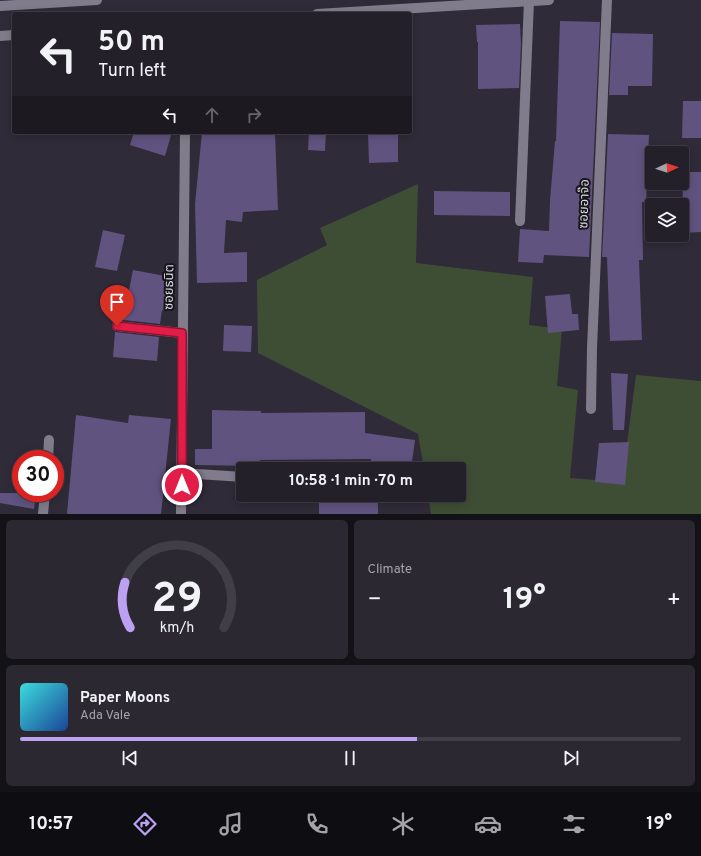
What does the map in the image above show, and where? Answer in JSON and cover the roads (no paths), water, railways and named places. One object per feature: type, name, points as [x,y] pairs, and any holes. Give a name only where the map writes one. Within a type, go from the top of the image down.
[{"type":"street","points":[[0,6],[97,0]]},
{"type":"street","points":[[350,12],[549,0]]},
{"type":"street","name":"ซอยอาจ๊อ","points":[[591,409],[592,348],[607,0]]},
{"type":"street","points":[[520,221],[529,1]]},
{"type":"street","points":[[0,36],[12,35]]},
{"type":"street","name":"ซอยธนิต","points":[[181,514],[185,134]]},
{"type":"street","points":[[117,326],[182,333]]},
{"type":"street","points":[[48,450],[49,440]]},
{"type":"street","points":[[182,473],[236,477]]},
{"type":"street","points":[[43,514],[44,502]]}]
